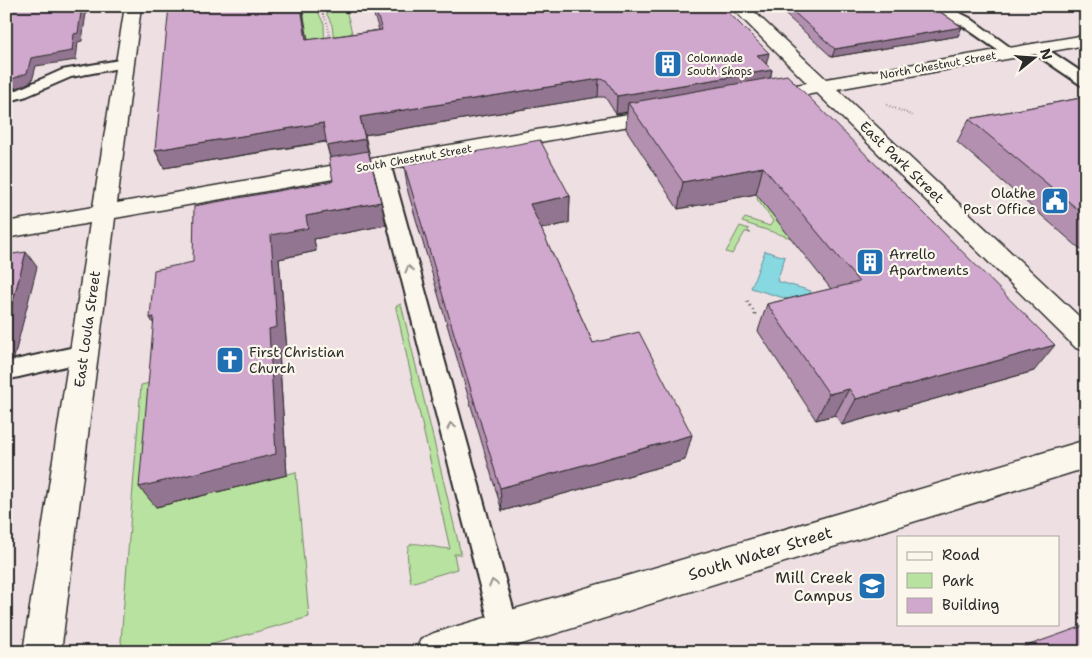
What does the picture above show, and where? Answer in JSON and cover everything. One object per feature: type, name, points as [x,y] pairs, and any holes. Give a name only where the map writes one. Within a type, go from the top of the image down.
[{"type":"street","name":"East Loula Street","points":[[42,652],[133,6]]},
{"type":"street","name":"East Park Street","points":[[738,6],[1086,340]]},
{"type":"street","name":"North Chestnut Street","points":[[821,86],[1086,40]]},
{"type":"street","points":[[748,99],[821,86]]},
{"type":"street","name":"South Chestnut Street","points":[[6,230],[683,110]]},
{"type":"street","name":"South Water Street","points":[[434,652],[1086,454]]},
{"type":"lane","points":[[937,6],[948,14],[965,21],[1011,53]]},
{"type":"lane","points":[[1036,48],[1086,82]]},
{"type":"lane","points":[[6,97],[22,93],[67,73],[125,63]]},
{"type":"lane","points":[[381,164],[505,630]]},
{"type":"lane","points":[[6,371],[84,354]]},
{"type":"path","points":[[319,6],[328,24],[330,47]]},
{"type":"path","points":[[880,103],[914,116]]},
{"type":"path","points":[[747,301],[756,316]]},
{"type":"green space","points":[[302,6],[315,6],[324,24],[325,55],[311,58]]},
{"type":"green space","points":[[323,6],[345,6],[355,44],[334,40],[332,25]]},
{"type":"green space","points":[[758,196],[791,238],[742,222],[745,218],[770,226],[773,221],[757,199]]},
{"type":"green space","points":[[740,226],[749,229],[745,232],[732,254],[726,252]]},
{"type":"green space","points":[[401,304],[461,554],[454,554],[457,569],[411,583],[407,554],[408,547],[411,544],[450,549],[396,308],[396,306]]},
{"type":"green space","points":[[164,380],[156,507],[296,472],[309,617],[185,652],[123,652],[121,641],[141,385]]},
{"type":"water","points":[[765,251],[785,257],[777,281],[811,291],[807,305],[751,288]]},
{"type":"building","points":[[19,6],[82,6],[78,33],[74,34],[72,51],[31,58],[27,73],[6,80],[6,8]]},
{"type":"building","points":[[169,6],[301,6],[306,40],[382,30],[374,6],[533,6],[534,8],[544,8],[546,6],[722,6],[769,53],[757,55],[772,70],[617,96],[606,80],[599,79],[360,117],[365,139],[327,146],[323,123],[155,150]]},
{"type":"building","points":[[787,6],[935,6],[933,7],[962,27],[835,49]]},
{"type":"building","name":"Arrello Apartments","points":[[787,75],[1055,345],[856,399],[849,389],[829,394],[767,304],[859,282],[763,167],[683,182],[628,103]]},
{"type":"building","points":[[1086,97],[1086,216],[969,119]]},
{"type":"building","points":[[540,140],[570,196],[530,204],[593,343],[639,332],[692,435],[500,488],[404,165]]},
{"type":"building","name":"First Christian Church","points":[[368,151],[381,202],[306,216],[308,228],[271,235],[277,327],[269,329],[276,454],[139,487],[154,317],[150,318],[154,270],[193,262],[194,206],[333,181],[329,158]]},
{"type":"building","points":[[26,252],[6,327],[6,255]]},
{"type":"building","points":[[1086,625],[1086,652],[1020,652],[1018,649]]},
{"type":"place","name":"Colonnade South Shops","points":[[668,64]]},
{"type":"place","name":"Olathe Post Office","points":[[1055,201]]},
{"type":"place","name":"Arrello Apartments","points":[[870,262]]},
{"type":"place","name":"First Christian Church","points":[[230,360]]},
{"type":"place","name":"Mill Creek Campus","points":[[872,586]]}]
